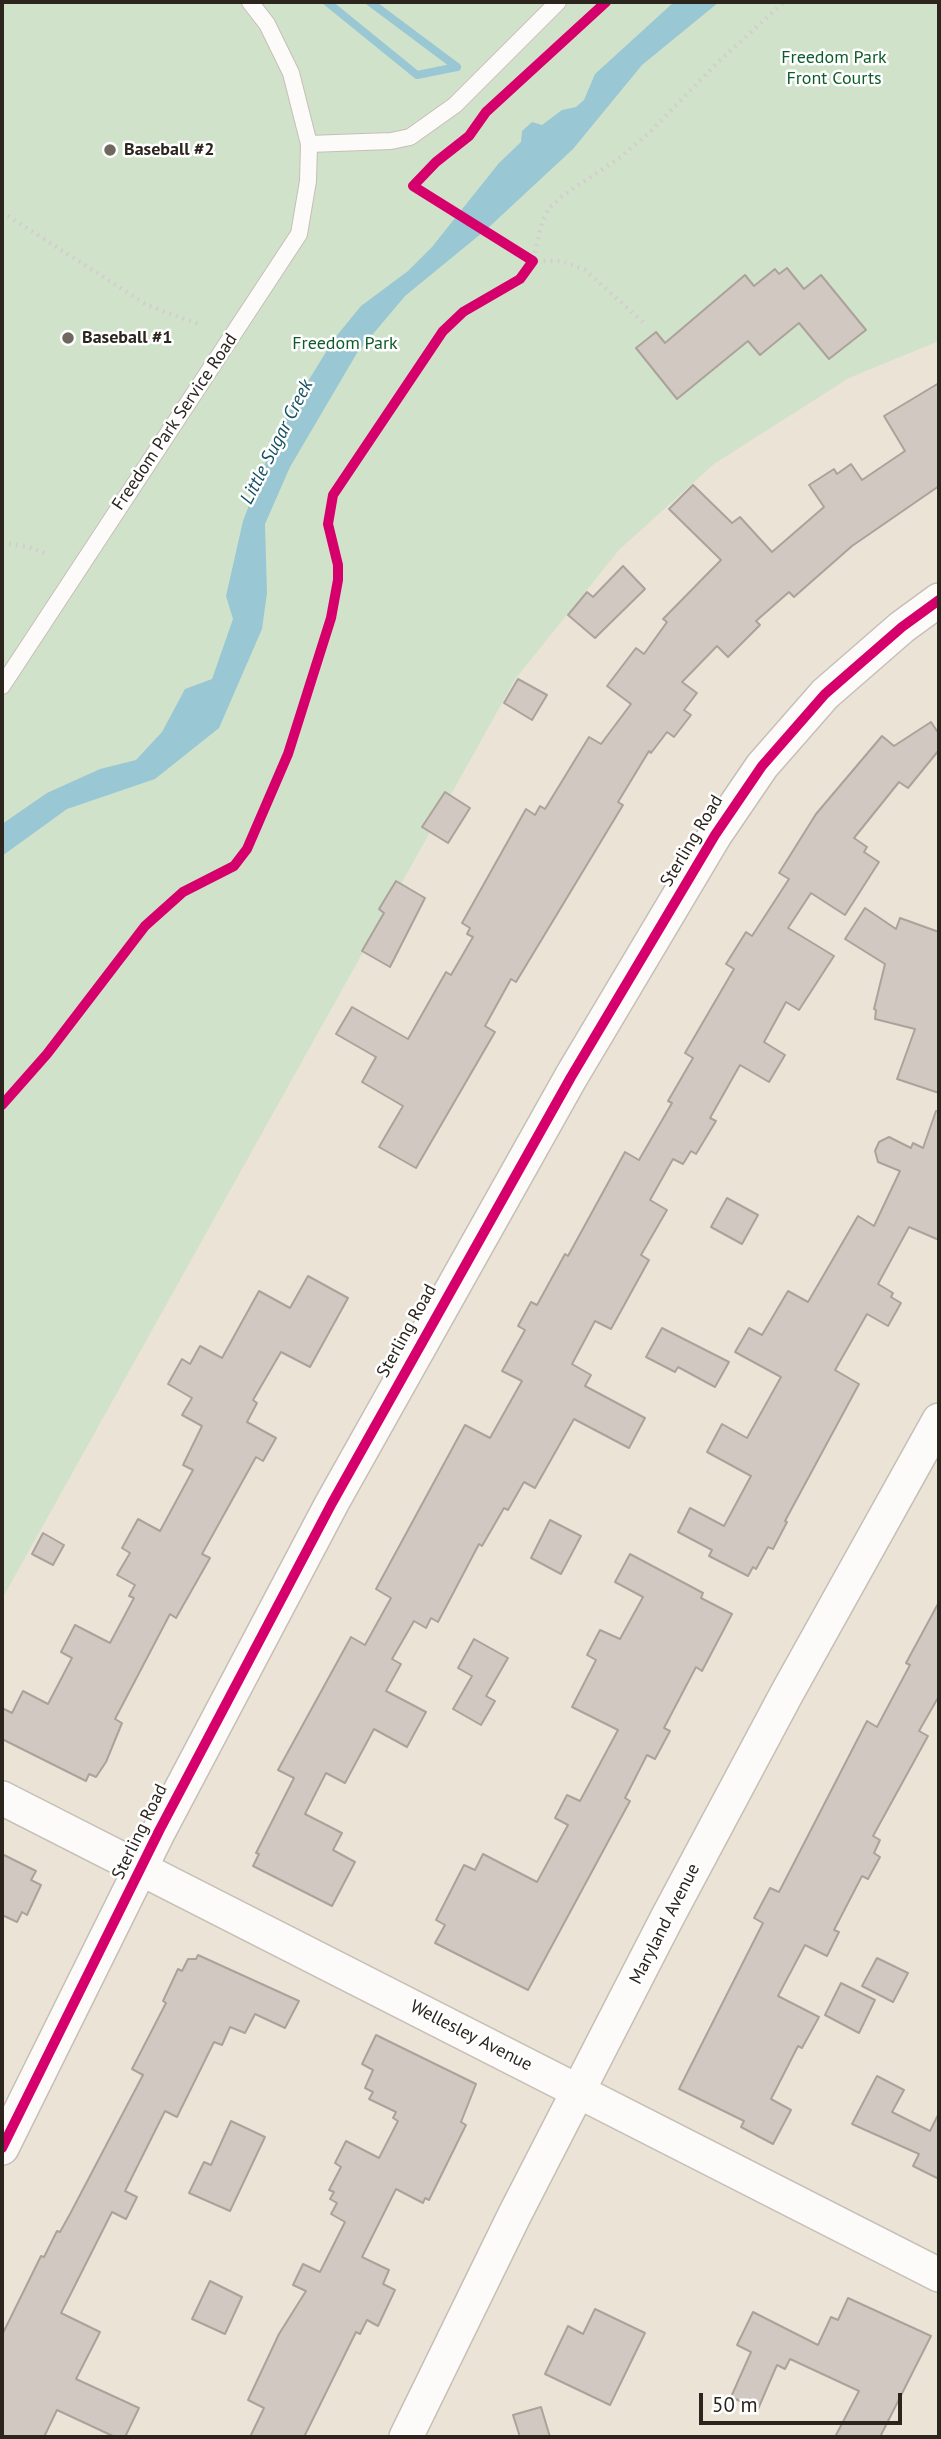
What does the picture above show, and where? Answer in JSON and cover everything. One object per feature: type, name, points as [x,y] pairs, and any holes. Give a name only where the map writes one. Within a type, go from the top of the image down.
[{"type":"street","name":"Sterling Road","points":[[2,2148],[141,1868],[371,1431],[571,1077],[720,827],[774,751],[825,694],[902,627],[939,600]]},
{"type":"street","name":"Maryland Avenue","points":[[406,2437],[579,2090],[787,1693],[939,1420]]},
{"type":"street","name":"Wellesley Avenue","points":[[2,1798],[939,2275]]},
{"type":"lane","name":"Freedom Park Service Road","points":[[2,686],[299,234],[308,181],[309,144],[291,73],[268,24],[250,2]]},
{"type":"lane","points":[[309,144],[391,141],[410,137],[428,127],[455,105],[558,2]]},
{"type":"path","points":[[525,274],[549,208],[562,195],[618,159],[650,132],[718,62],[784,2]]},
{"type":"path","points":[[2,212],[147,305],[201,326]]},
{"type":"path","points":[[529,259],[561,261],[585,270],[643,322]]},
{"type":"path","points":[[2,543],[25,546],[47,554]]},
{"type":"green space","name":"Freedom Park","points":[[2,2],[939,2],[939,341],[849,378],[714,464],[619,550],[516,678],[2,1599]]},
{"type":"water","name":"Little Sugar Creek","points":[[674,2],[719,2],[642,65],[573,149],[488,228],[405,296],[357,353],[290,467],[265,524],[267,593],[262,629],[219,728],[155,779],[67,809],[2,856],[2,824],[47,793],[100,769],[136,760],[162,732],[185,689],[212,679],[233,619],[226,596],[243,521],[278,430],[334,339],[361,306],[408,271],[432,247],[499,163],[521,142],[522,131],[532,122],[542,125],[562,110],[576,107],[584,100],[595,74]]},
{"type":"building","points":[[787,268],[804,289],[821,275],[866,330],[829,359],[799,323],[760,355],[748,341],[677,399],[636,348],[656,332],[665,343],[745,275],[754,286],[775,269],[779,274]]},
{"type":"building","points":[[939,383],[939,486],[852,546],[794,597],[789,592],[756,621],[760,625],[728,657],[717,646],[682,682],[697,693],[684,710],[691,715],[674,737],[667,732],[651,753],[649,751],[618,802],[623,805],[516,982],[511,979],[485,1026],[495,1032],[416,1168],[379,1147],[403,1106],[362,1082],[376,1057],[336,1034],[352,1007],[408,1039],[446,972],[451,975],[473,937],[467,934],[470,928],[462,923],[526,809],[535,815],[540,806],[545,809],[589,737],[601,744],[631,704],[607,686],[636,648],[644,654],[667,622],[663,619],[721,560],[669,509],[693,485],[732,523],[740,517],[772,552],[824,507],[809,485],[834,469],[837,474],[851,464],[862,480],[905,451],[884,416]]},
{"type":"building","points":[[623,566],[645,589],[595,638],[568,615],[587,592],[593,597]]},
{"type":"building","points":[[518,679],[547,695],[532,720],[504,703]]},
{"type":"building","points":[[931,722],[939,734],[939,750],[908,788],[899,782],[854,838],[867,847],[864,852],[879,862],[845,915],[811,893],[788,928],[834,956],[799,1010],[786,1002],[764,1042],[785,1055],[769,1082],[740,1065],[710,1118],[716,1121],[696,1154],[691,1151],[683,1164],[673,1159],[650,1200],[667,1210],[641,1255],[649,1260],[611,1329],[595,1321],[572,1364],[591,1375],[585,1386],[645,1418],[629,1448],[574,1419],[535,1488],[524,1482],[508,1510],[504,1508],[482,1546],[479,1544],[438,1622],[431,1618],[426,1628],[414,1621],[392,1659],[401,1664],[386,1691],[426,1712],[407,1747],[374,1729],[345,1783],[326,1773],[305,1814],[342,1833],[333,1850],[355,1862],[332,1906],[253,1866],[259,1854],[256,1853],[294,1778],[278,1770],[351,1637],[365,1645],[391,1598],[376,1589],[465,1425],[490,1438],[522,1381],[502,1371],[525,1330],[518,1326],[531,1302],[537,1305],[565,1254],[568,1256],[625,1152],[639,1160],[672,1103],[668,1101],[693,1058],[685,1053],[734,969],[726,964],[746,932],[752,936],[789,879],[779,873],[816,814],[882,736],[894,746]]},
{"type":"building","points":[[445,792],[470,808],[448,843],[422,827]]},
{"type":"building","points":[[396,881],[425,898],[390,967],[362,951],[384,913],[379,909]]},
{"type":"building","points":[[865,908],[896,929],[900,918],[939,932],[939,1093],[897,1079],[915,1029],[875,1019],[874,1009],[885,964],[845,939]]},
{"type":"building","points":[[936,1111],[939,1111],[939,1240],[909,1227],[878,1284],[893,1293],[891,1297],[901,1303],[888,1326],[867,1314],[835,1370],[859,1384],[785,1521],[787,1522],[773,1549],[768,1547],[756,1569],[753,1567],[748,1576],[709,1556],[712,1550],[678,1532],[690,1508],[724,1526],[751,1476],[707,1452],[722,1424],[747,1438],[781,1377],[735,1352],[749,1328],[762,1335],[788,1291],[808,1302],[858,1216],[874,1226],[900,1171],[878,1162],[875,1151],[879,1142],[889,1137],[911,1148],[913,1143],[923,1148]]},
{"type":"building","points":[[727,1198],[758,1215],[742,1244],[711,1227]]},
{"type":"building","points":[[308,1276],[348,1298],[310,1367],[281,1352],[253,1400],[257,1403],[247,1422],[276,1438],[263,1461],[256,1457],[202,1554],[210,1558],[176,1618],[170,1614],[115,1719],[122,1723],[106,1762],[96,1777],[89,1774],[86,1781],[2,1739],[2,1708],[12,1713],[23,1691],[48,1704],[72,1658],[61,1652],[75,1625],[110,1643],[134,1598],[129,1596],[135,1585],[117,1575],[130,1553],[122,1548],[138,1519],[160,1531],[193,1470],[183,1465],[202,1426],[182,1415],[192,1398],[168,1384],[182,1359],[190,1364],[200,1346],[222,1358],[259,1291],[290,1308]]},
{"type":"building","points":[[662,1328],[729,1362],[715,1387],[678,1367],[675,1372],[646,1357]]},
{"type":"building","points":[[550,1520],[581,1536],[561,1574],[531,1558]]},
{"type":"building","points":[[43,1533],[64,1545],[53,1565],[32,1554]]},
{"type":"building","points":[[630,1554],[703,1593],[701,1598],[732,1614],[702,1671],[696,1667],[664,1728],[670,1731],[655,1759],[647,1755],[625,1798],[630,1801],[528,1990],[435,1943],[445,1925],[436,1920],[464,1865],[475,1870],[483,1854],[537,1882],[568,1825],[555,1818],[567,1795],[580,1801],[618,1730],[572,1707],[596,1660],[587,1655],[600,1630],[620,1639],[643,1597],[615,1582]]},
{"type":"building","points":[[939,1602],[939,1696],[919,1731],[928,1736],[873,1836],[880,1840],[874,1853],[880,1857],[868,1879],[862,1876],[834,1930],[839,1932],[827,1956],[805,1945],[778,1996],[819,2017],[802,2048],[798,2046],[771,2099],[791,2110],[773,2144],[741,2127],[744,2121],[679,2089],[763,1923],[754,1918],[770,1888],[779,1892],[867,1721],[877,1727],[910,1665],[906,1663]]},
{"type":"building","points":[[474,1639],[508,1658],[486,1696],[495,1701],[481,1725],[453,1709],[472,1676],[458,1668]]},
{"type":"building","points":[[2,1854],[36,1871],[31,1880],[41,1885],[27,1915],[22,1912],[17,1922],[2,1915]]},
{"type":"building","points":[[198,1955],[299,2001],[285,2028],[255,2014],[245,2033],[230,2027],[222,2045],[214,2042],[177,2117],[165,2111],[125,2191],[137,2197],[126,2219],[112,2212],[61,2313],[100,2332],[76,2379],[139,2408],[125,2437],[115,2437],[57,2410],[44,2437],[2,2437],[2,2335],[41,2256],[44,2257],[57,2231],[60,2232],[143,2075],[132,2069],[166,2003],[163,2001],[178,1969],[182,1971],[188,1959],[196,1959]]},
{"type":"building","points":[[877,1958],[908,1973],[893,2002],[862,1986]]},
{"type":"building","points":[[841,1983],[875,2000],[859,2033],[825,2015]]},
{"type":"building","points":[[376,2035],[476,2084],[461,2122],[466,2125],[429,2200],[425,2198],[423,2203],[396,2189],[362,2257],[389,2270],[383,2284],[395,2290],[378,2326],[367,2320],[360,2334],[356,2332],[304,2437],[250,2437],[264,2408],[248,2400],[279,2334],[306,2291],[293,2285],[303,2264],[320,2272],[345,2222],[331,2214],[337,2203],[330,2199],[334,2192],[329,2190],[341,2167],[335,2163],[346,2141],[379,2158],[398,2121],[393,2118],[396,2112],[369,2099],[373,2092],[365,2088],[373,2070],[362,2064]]},
{"type":"building","points":[[877,2076],[904,2090],[892,2112],[930,2131],[939,2113],[939,2179],[913,2166],[919,2154],[852,2124]]},
{"type":"building","points":[[231,2121],[265,2137],[230,2211],[189,2193],[204,2162],[211,2165]]},
{"type":"building","points":[[210,2281],[242,2297],[225,2334],[192,2319]]},
{"type":"building","points":[[848,2298],[931,2336],[880,2437],[835,2437],[859,2391],[790,2359],[785,2369],[777,2365],[758,2409],[731,2397],[751,2352],[737,2345],[753,2312],[818,2345],[831,2317],[838,2320]]},
{"type":"building","points":[[595,2309],[645,2333],[610,2405],[545,2374],[568,2326],[583,2334]]},
{"type":"building","points":[[541,2407],[550,2437],[520,2437],[513,2415]]},
{"type":"waterway","points":[[327,2],[417,75],[457,67]]},
{"type":"waterway","points":[[370,2],[457,67]]},
{"type":"cycle path","points":[[2,1105],[47,1054],[145,926],[183,892],[234,866],[247,849],[288,754],[331,618],[338,580],[338,565],[328,524],[333,495],[443,331],[463,312],[520,279],[533,261],[413,186],[436,162],[469,136],[486,112],[606,2]]},
{"type":"cycle path","points":[[2,2148],[159,1831],[332,1503],[571,1077],[715,835],[762,766],[825,694],[902,627],[939,600]]},
{"type":"place","name":"Baseball #2","points":[[110,150]]},
{"type":"place","name":"Baseball #1","points":[[68,338]]},
{"type":"park label","name":"Freedom Park Front Courts","points":[[834,68]]}]
